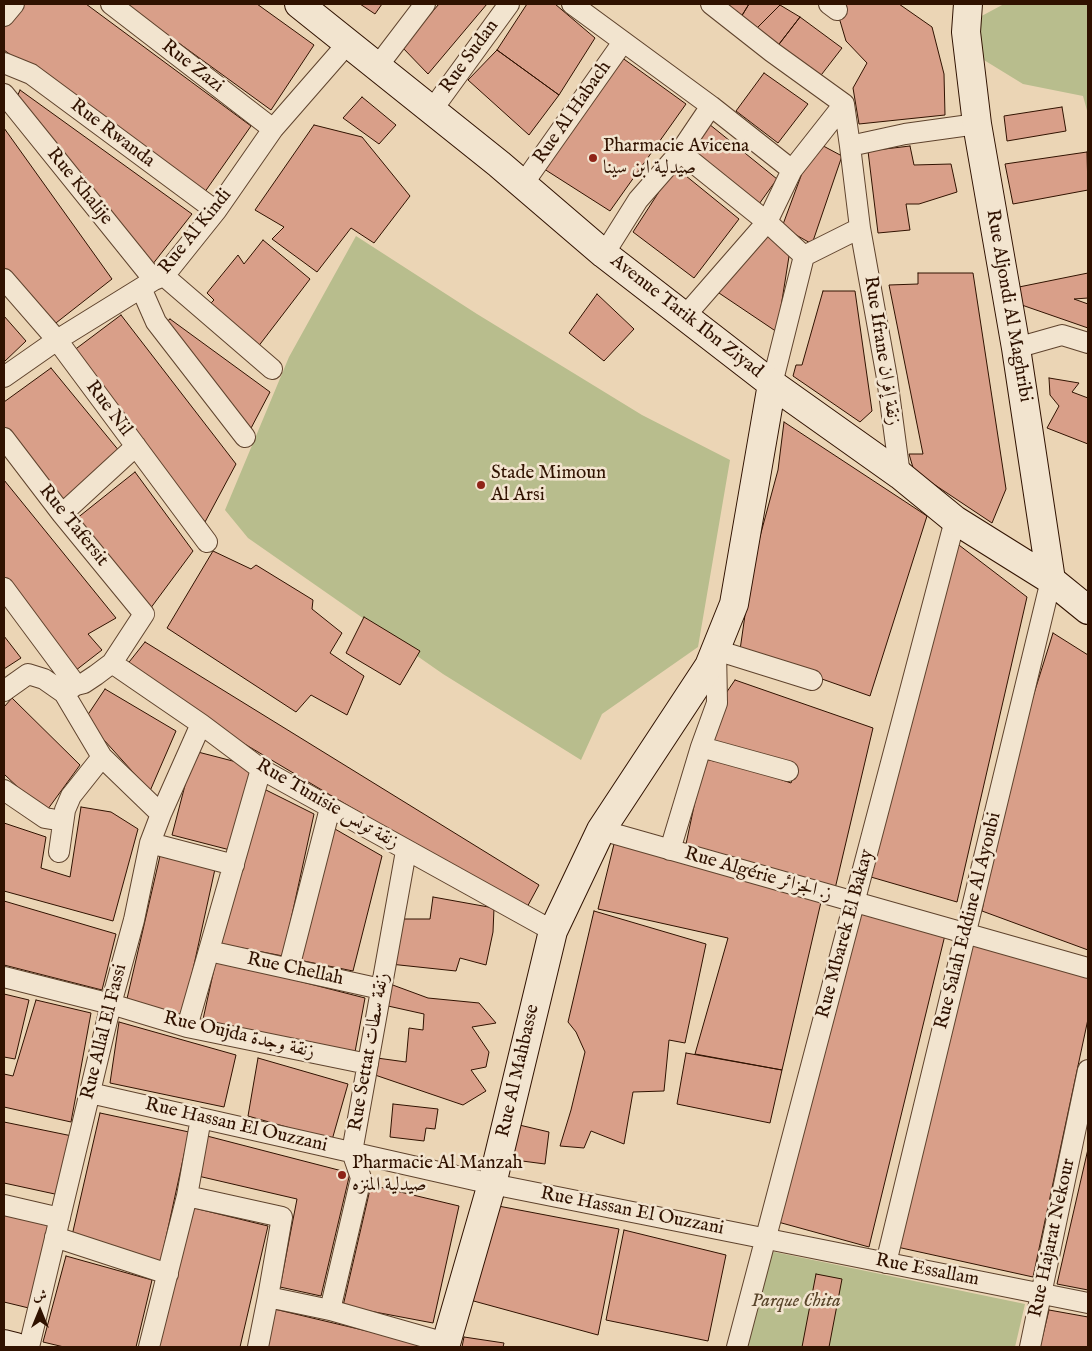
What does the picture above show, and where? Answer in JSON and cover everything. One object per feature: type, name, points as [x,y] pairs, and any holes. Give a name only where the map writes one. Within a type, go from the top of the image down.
[{"type":"street","points":[[4,16],[14,4]]},
{"type":"street","name":"Rue Zazi","points":[[111,4],[273,129]]},
{"type":"street","name":"Avenue Tarik Ibn Ziyad","points":[[299,4],[523,184],[604,254],[772,384],[900,475],[954,520],[1051,580],[1088,610]]},
{"type":"street","points":[[378,66],[424,4]]},
{"type":"street","name":"Rue Sudan","points":[[432,110],[509,4]]},
{"type":"street","points":[[572,4],[711,106],[792,170]]},
{"type":"street","points":[[685,316],[767,222],[792,170],[844,104],[772,52],[711,4]]},
{"type":"street","name":"Rue Aljondi Al Maghribi","points":[[954,4],[966,32]]},
{"type":"street","name":"Rue Aljondi Al Maghribi","points":[[968,4],[966,32],[976,124],[1016,348],[1051,580]]},
{"type":"street","name":"Rue Al Habach","points":[[523,184],[623,42]]},
{"type":"street","name":"Rue Al Kindi","points":[[4,378],[57,340],[153,282],[216,211],[273,129],[348,43]]},
{"type":"street","name":"Rue Rwanda","points":[[4,63],[31,74],[216,211]]},
{"type":"street","name":"Rue Khalije","points":[[4,94],[153,282]]},
{"type":"street","name":"Rue Ifrane زنقة إفران","points":[[844,104],[860,228],[886,378],[900,475]]},
{"type":"street","points":[[604,254],[638,200],[680,152],[711,106]]},
{"type":"street","points":[[850,146],[906,134],[976,124]]},
{"type":"street","points":[[680,152],[767,222],[804,256]]},
{"type":"street","points":[[772,384],[804,256],[860,228]]},
{"type":"street","name":"Rue Nil","points":[[4,279],[57,340],[207,542]]},
{"type":"street","points":[[153,282],[272,369]]},
{"type":"street","points":[[153,282],[156,322],[244,437]]},
{"type":"street","points":[[1016,348],[1062,335],[1088,343]]},
{"type":"street","name":"Rue Al Mahbasse","points":[[446,1345],[492,1184],[552,931],[601,830],[710,666],[734,604],[772,384]]},
{"type":"street","name":"Rue Tafersit","points":[[4,438],[62,514],[144,614],[112,662]]},
{"type":"street","points":[[62,514],[136,446]]},
{"type":"street","name":"Rue Mbarek El Bakay","points":[[737,1347],[954,520]]},
{"type":"street","name":"Rue Salah Eddine Al Ayoubi","points":[[886,1263],[1051,580]]},
{"type":"street","points":[[4,588],[70,689],[102,757],[161,814]]},
{"type":"street","points":[[670,850],[701,748],[717,703],[716,650],[812,680]]},
{"type":"street","points":[[4,691],[28,674],[44,678],[70,689],[96,676],[112,662]]},
{"type":"street","name":"Rue Tunisie زنقة تونس","points":[[112,662],[201,724],[261,769],[552,931]]},
{"type":"street","name":"Rue Allal El Fassi","points":[[29,1347],[111,1004],[134,920],[150,843],[201,724]]},
{"type":"street","points":[[701,748],[788,771]]},
{"type":"street","points":[[59,852],[63,820],[70,796],[102,757]]},
{"type":"street","points":[[187,1027],[261,769]]},
{"type":"street","points":[[4,790],[45,818],[63,820]]},
{"type":"street","points":[[289,968],[330,808]]},
{"type":"street","name":"Rue Algérie ز. الجزائر","points":[[601,830],[1088,968]]},
{"type":"street","points":[[150,843],[234,865]]},
{"type":"street","name":"Rue Settat زنقة سطات","points":[[330,1310],[361,1178],[352,1152],[406,851]]},
{"type":"street","name":"Rue Chellah","points":[[209,951],[381,989]]},
{"type":"street","name":"Rue Oujda زنقة وجدة","points":[[4,977],[111,1004],[187,1027],[368,1064]]},
{"type":"street","name":"Rue Hajarat Nekour","points":[[1030,1347],[1088,1070]]},
{"type":"street","name":"Rue Hassan El Ouzzani","points":[[90,1093],[492,1184],[765,1238]]},
{"type":"street","points":[[150,1347],[186,1196],[201,1118]]},
{"type":"street","points":[[186,1196],[282,1217],[258,1347]]},
{"type":"street","points":[[4,1205],[168,1274]]},
{"type":"street","name":"Rue Essallam","points":[[765,1238],[1088,1304]]},
{"type":"street","points":[[268,1297],[330,1310],[446,1345]]},
{"type":"street","points":[[4,1344],[16,1347]]},
{"type":"green space","points":[[1004,4],[1088,4],[1088,114],[1083,96],[1023,84],[979,57],[976,19]]},
{"type":"green space","name":"Stade Mimoun Al Arsi","points":[[356,236],[477,314],[642,415],[730,460],[698,647],[602,714],[581,760],[443,674],[248,538],[225,510],[289,357]]},
{"type":"green space","name":"Parque Chita","points":[[760,1249],[1025,1304],[1015,1347],[738,1347]]},
{"type":"building","points":[[24,4],[86,4],[251,126],[202,196],[4,50],[4,26]]},
{"type":"building","points":[[125,4],[257,4],[314,45],[271,110]]},
{"type":"building","points":[[360,4],[382,4],[375,14]]},
{"type":"building","points":[[439,4],[487,4],[428,74],[402,47]]},
{"type":"building","points":[[527,4],[555,4],[595,38],[559,95],[497,50]]},
{"type":"building","points":[[716,4],[749,4],[738,22]]},
{"type":"building","points":[[749,4],[780,5],[752,33],[738,22]]},
{"type":"building","points":[[835,4],[899,4],[932,27],[944,74],[945,115],[859,124],[853,88],[867,63],[846,41]]},
{"type":"building","points":[[780,5],[800,17],[773,52],[752,33]]},
{"type":"building","points":[[800,17],[842,48],[815,83],[773,52]]},
{"type":"building","points":[[497,50],[559,95],[529,135],[468,80]]},
{"type":"building","points":[[621,57],[686,104],[610,211],[541,167]]},
{"type":"building","points":[[764,73],[808,104],[778,143],[736,111]]},
{"type":"building","points":[[20,90],[192,214],[152,265],[15,102]]},
{"type":"building","points":[[362,97],[396,125],[379,144],[343,118]]},
{"type":"building","points":[[1062,107],[1066,131],[1007,141],[1004,116]]},
{"type":"building","points":[[709,124],[777,179],[754,211],[688,158]]},
{"type":"building","points":[[314,125],[362,137],[410,196],[374,243],[351,228],[317,272],[272,239],[284,227],[255,210]]},
{"type":"building","points":[[4,128],[112,279],[47,330],[4,277]]},
{"type":"building","points":[[814,141],[842,156],[812,244],[782,227]]},
{"type":"building","points":[[910,146],[914,165],[951,164],[957,192],[919,204],[906,204],[910,230],[878,233],[868,151]]},
{"type":"building","points":[[1087,152],[1088,190],[1013,204],[1005,164]]},
{"type":"building","points":[[675,167],[739,219],[694,278],[633,232]]},
{"type":"building","points":[[765,233],[790,250],[777,332],[716,291]]},
{"type":"building","points":[[263,240],[310,279],[251,356],[198,316],[214,300],[207,293],[238,255],[244,264]]},
{"type":"building","points":[[918,273],[973,273],[1006,489],[992,523],[914,471],[909,454],[923,454],[889,285],[918,284]]},
{"type":"building","points":[[1088,273],[1088,298],[1074,299],[1088,304],[1088,328],[1016,303],[1014,288]]},
{"type":"building","points":[[823,291],[855,291],[872,411],[860,422],[793,376],[796,365],[802,365]]},
{"type":"building","points":[[597,294],[634,329],[604,361],[569,333]]},
{"type":"building","points":[[121,315],[236,464],[205,522],[69,354]]},
{"type":"building","points":[[4,316],[26,341],[4,362]]},
{"type":"building","points":[[170,319],[270,392],[249,432],[157,329]]},
{"type":"building","points":[[51,368],[120,452],[62,502],[4,435],[4,402]]},
{"type":"building","points":[[1049,378],[1079,383],[1072,392],[1088,398],[1088,444],[1047,428],[1059,406],[1050,395]]},
{"type":"building","points":[[784,422],[927,516],[870,696],[740,650],[752,566],[778,470]]},
{"type":"building","points":[[135,472],[193,551],[150,609],[71,523]]},
{"type":"building","points":[[4,480],[116,618],[88,634],[102,650],[71,674],[4,592]]},
{"type":"building","points":[[951,539],[1027,597],[957,902],[864,875]]},
{"type":"building","points":[[213,551],[251,569],[256,565],[313,600],[312,609],[342,633],[330,653],[364,676],[347,715],[311,695],[296,712],[167,628]]},
{"type":"building","points":[[364,617],[420,651],[400,685],[346,653]]},
{"type":"building","points":[[1053,633],[1088,655],[1088,950],[982,911],[1004,789]]},
{"type":"building","points":[[4,636],[21,658],[4,669]]},
{"type":"building","points":[[145,642],[539,885],[525,911],[122,671]]},
{"type":"building","points":[[735,680],[873,728],[834,893],[686,844],[704,759],[745,767],[791,783],[797,768],[706,742],[713,712]]},
{"type":"building","points":[[105,689],[176,731],[150,791],[85,719]]},
{"type":"building","points":[[12,698],[80,765],[45,813],[4,774],[4,707]]},
{"type":"building","points":[[194,751],[256,767],[234,851],[172,835]]},
{"type":"building","points":[[260,787],[314,814],[283,956],[221,944]]},
{"type":"building","points":[[81,807],[111,812],[138,829],[113,921],[4,891],[4,823],[46,837],[41,868],[70,877]]},
{"type":"building","points":[[328,825],[382,856],[353,971],[299,960]]},
{"type":"building","points":[[615,840],[821,902],[782,1070],[695,1054],[728,938],[598,909]]},
{"type":"building","points":[[160,856],[215,869],[183,1015],[126,1003]]},
{"type":"building","points":[[433,897],[494,908],[493,932],[486,965],[460,958],[456,971],[390,964],[397,919],[430,919]]},
{"type":"building","points":[[4,901],[116,934],[102,990],[4,965]]},
{"type":"building","points":[[594,911],[706,944],[685,1043],[669,1040],[664,1091],[633,1092],[624,1144],[591,1131],[584,1148],[560,1146],[585,1052],[576,1032],[568,1022]]},
{"type":"building","points":[[855,911],[945,935],[869,1247],[778,1222]]},
{"type":"building","points":[[967,943],[1088,977],[1088,1019],[1033,1277],[897,1247]]},
{"type":"building","points":[[216,960],[365,998],[355,1052],[202,1024]]},
{"type":"building","points":[[390,984],[428,998],[479,1003],[496,1023],[472,1027],[489,1052],[486,1067],[471,1070],[486,1091],[463,1105],[375,1075],[377,1058],[406,1062],[409,1028],[423,1030],[424,1014],[388,1006]]},
{"type":"building","points":[[4,994],[29,1000],[15,1059],[4,1057]]},
{"type":"building","points":[[36,1000],[91,1013],[71,1122],[4,1107],[4,1074],[13,1076]]},
{"type":"building","points":[[119,1022],[236,1055],[224,1107],[110,1083]]},
{"type":"building","points":[[686,1053],[782,1070],[770,1123],[677,1104]]},
{"type":"building","points":[[258,1058],[348,1084],[332,1140],[248,1116]]},
{"type":"building","points":[[393,1104],[438,1109],[435,1129],[426,1128],[424,1141],[390,1137]]},
{"type":"building","points":[[100,1113],[189,1132],[160,1265],[71,1240]]},
{"type":"building","points":[[4,1122],[77,1137],[64,1196],[4,1183]]},
{"type":"building","points":[[515,1124],[549,1132],[545,1164],[507,1159]]},
{"type":"building","points":[[207,1136],[350,1173],[321,1296],[280,1287],[297,1199],[198,1176]]},
{"type":"building","points":[[1088,1149],[1088,1290],[1057,1284]]},
{"type":"building","points":[[371,1185],[459,1206],[433,1323],[343,1306]]},
{"type":"building","points":[[493,1205],[619,1229],[598,1335],[470,1300]]},
{"type":"building","points":[[186,1206],[268,1226],[240,1347],[159,1347]]},
{"type":"building","points":[[4,1212],[56,1224],[37,1310],[4,1302]]},
{"type":"building","points":[[624,1230],[726,1255],[708,1341],[606,1320]]},
{"type":"building","points":[[66,1256],[152,1280],[136,1347],[64,1347],[43,1342]]},
{"type":"building","points":[[816,1274],[842,1279],[829,1347],[802,1347]]},
{"type":"building","points":[[270,1308],[426,1345],[425,1347],[262,1347]]},
{"type":"building","points":[[1049,1310],[1088,1317],[1088,1347],[1040,1347]]},
{"type":"building","points":[[464,1337],[504,1343],[503,1347],[462,1347]]},
{"type":"place","name":"Pharmacie Avicena صيدلية ابن سينا","points":[[593,158]]},
{"type":"place","name":"Stade Mimoun Al Arsi","points":[[481,485]]},
{"type":"place","name":"Pharmacie Al Manzah صيدلية المنزه","points":[[342,1175]]}]
